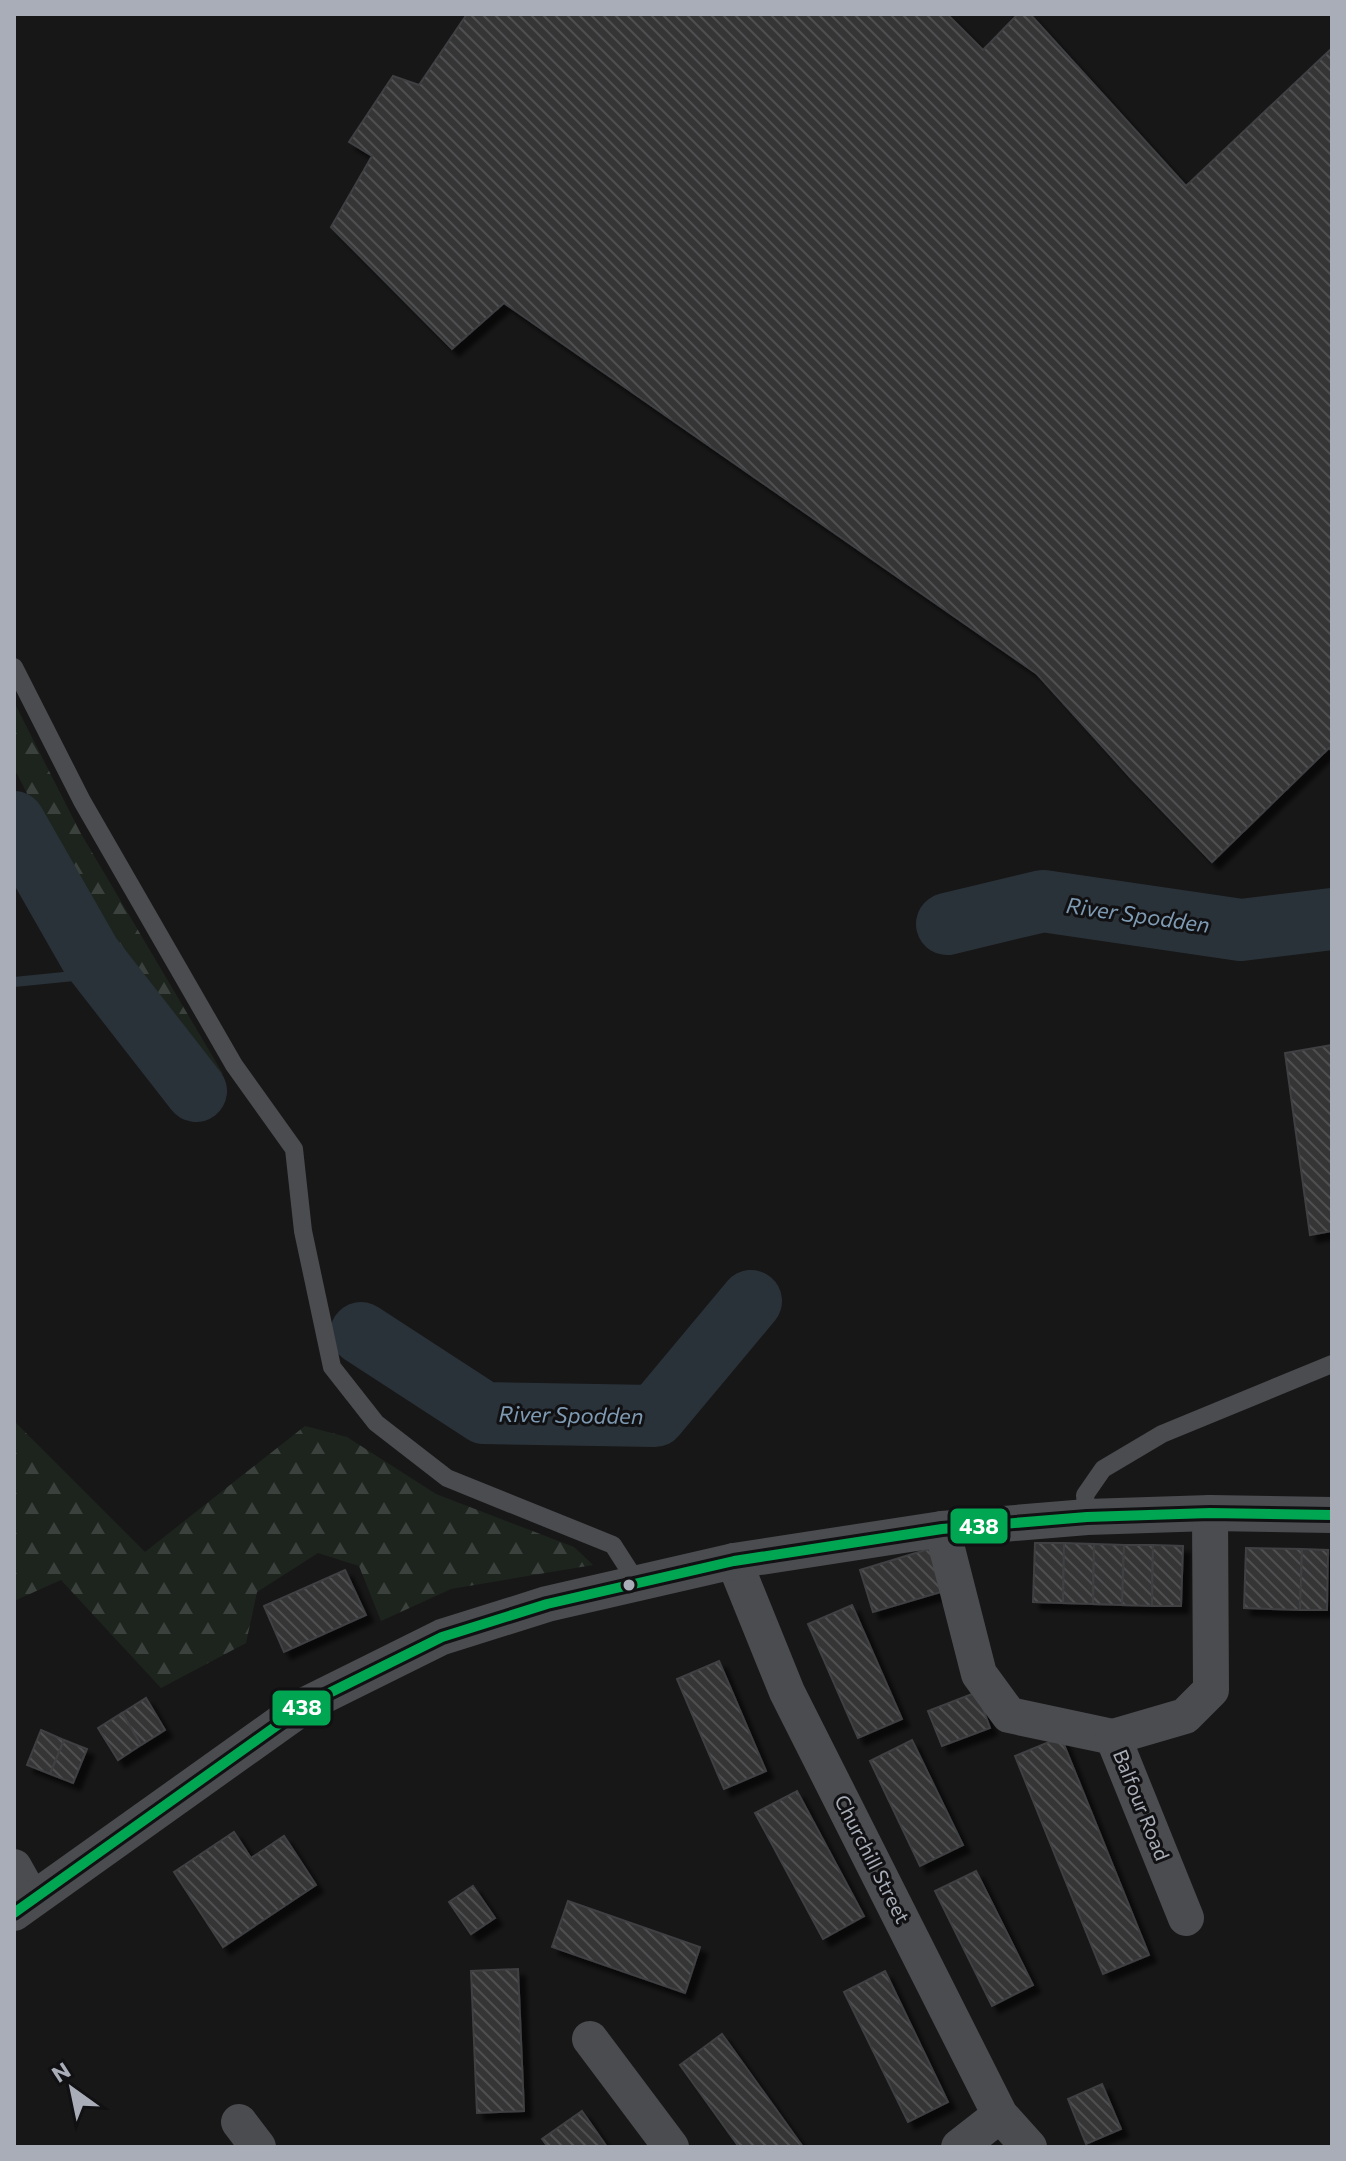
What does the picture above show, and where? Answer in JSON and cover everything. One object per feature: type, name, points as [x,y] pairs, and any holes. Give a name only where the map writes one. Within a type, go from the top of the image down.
[{"type":"street","points":[[14,1867],[23,1906],[307,1704],[442,1637],[547,1604],[734,1561],[942,1529],[1087,1517],[1210,1513],[1332,1515]]},
{"type":"street","name":"Balfour Road","points":[[1186,1918],[1113,1737],[1185,1716],[1211,1690],[1210,1513]]},
{"type":"street","points":[[942,1529],[979,1674],[1009,1715],[1113,1737]]},
{"type":"street","name":"Churchill Street","points":[[734,1561],[787,1692],[1000,2115],[1029,2147]]},
{"type":"street","points":[[590,2039],[671,2147]]},
{"type":"street","points":[[959,2147],[1000,2115]]},
{"type":"lane","points":[[14,667],[82,801],[234,1065],[294,1149],[303,1231],[332,1367],[376,1423],[447,1478],[613,1545],[638,1584]]},
{"type":"lane","points":[[1087,1517],[1085,1495],[1103,1469],[1162,1434],[1332,1364]]},
{"type":"green space","points":[[14,702],[80,832],[223,1074],[203,1087],[107,949],[14,768]]},
{"type":"green space","points":[[14,1421],[145,1552],[305,1426],[347,1437],[436,1494],[574,1547],[593,1565],[451,1589],[381,1621],[359,1566],[318,1553],[257,1592],[246,1643],[161,1688],[61,1580],[14,1601]]},
{"type":"building","points":[[467,14],[947,14],[983,50],[1018,14],[1030,14],[1186,186],[1332,48],[1332,751],[1329,748],[1212,862],[1037,674],[504,303],[452,349],[331,227],[372,156],[349,142],[393,76],[419,85]]},
{"type":"building","points":[[1332,1045],[1332,1231],[1310,1235],[1285,1053]]},
{"type":"building","points":[[1035,1543],[1064,1543],[1063,1603],[1033,1602]]},
{"type":"building","points":[[1064,1543],[1094,1544],[1093,1604],[1063,1603]]},
{"type":"building","points":[[1094,1544],[1124,1545],[1122,1605],[1093,1604]]},
{"type":"building","points":[[1124,1545],[1153,1545],[1152,1606],[1122,1605]]},
{"type":"building","points":[[1153,1545],[1183,1546],[1181,1606],[1152,1606]]},
{"type":"building","points":[[932,1548],[944,1591],[873,1612],[860,1570]]},
{"type":"building","points":[[1246,1548],[1302,1549],[1300,1610],[1244,1608]]},
{"type":"building","points":[[1302,1549],[1328,1550],[1327,1610],[1300,1610]]},
{"type":"building","points":[[345,1570],[366,1615],[284,1652],[264,1606]]},
{"type":"building","points":[[852,1605],[902,1719],[858,1738],[808,1624]]},
{"type":"building","points":[[719,1661],[766,1771],[724,1789],[677,1679]]},
{"type":"building","points":[[977,1692],[990,1728],[942,1746],[928,1711]]},
{"type":"building","points":[[146,1698],[165,1730],[141,1745],[122,1713]]},
{"type":"building","points":[[122,1713],[141,1745],[118,1760],[98,1728]]},
{"type":"building","points":[[41,1730],[64,1740],[50,1774],[27,1765]]},
{"type":"building","points":[[1061,1737],[1149,1955],[1103,1974],[1015,1756]]},
{"type":"building","points":[[64,1740],[87,1749],[73,1783],[50,1774]]},
{"type":"building","points":[[912,1740],[963,1845],[920,1866],[870,1761]]},
{"type":"building","points":[[797,1791],[864,1916],[823,1939],[755,1813]]},
{"type":"building","points":[[234,1832],[251,1858],[284,1836],[316,1885],[223,1947],[174,1872]]},
{"type":"building","points":[[976,1871],[1033,1985],[992,2006],[935,1891]]},
{"type":"building","points":[[473,1886],[495,1918],[471,1934],[449,1902]]},
{"type":"building","points":[[568,1901],[700,1947],[685,1993],[552,1947]]},
{"type":"building","points":[[518,1969],[524,2111],[477,2113],[471,1971]]},
{"type":"building","points":[[885,1971],[948,2102],[908,2122],[844,1992]]},
{"type":"building","points":[[722,2034],[803,2147],[739,2147],[680,2065]]},
{"type":"building","points":[[1102,2084],[1121,2129],[1086,2144],[1068,2099]]},
{"type":"building","points":[[582,2111],[607,2147],[548,2147],[542,2139]]},
{"type":"waterway","name":"River Spodden","points":[[14,822],[90,955],[196,1091]]},
{"type":"waterway","name":"River Spodden","points":[[947,924],[1043,901],[1241,930],[1332,919]]},
{"type":"waterway","points":[[14,982],[104,973]]},
{"type":"waterway","name":"River Spodden","points":[[361,1333],[484,1413],[655,1416],[751,1301]]},
{"type":"transit line","name":"438","points":[[14,1913],[307,1704],[442,1637],[547,1604],[734,1561],[942,1529],[1087,1517],[1210,1513],[1332,1515]]}]
